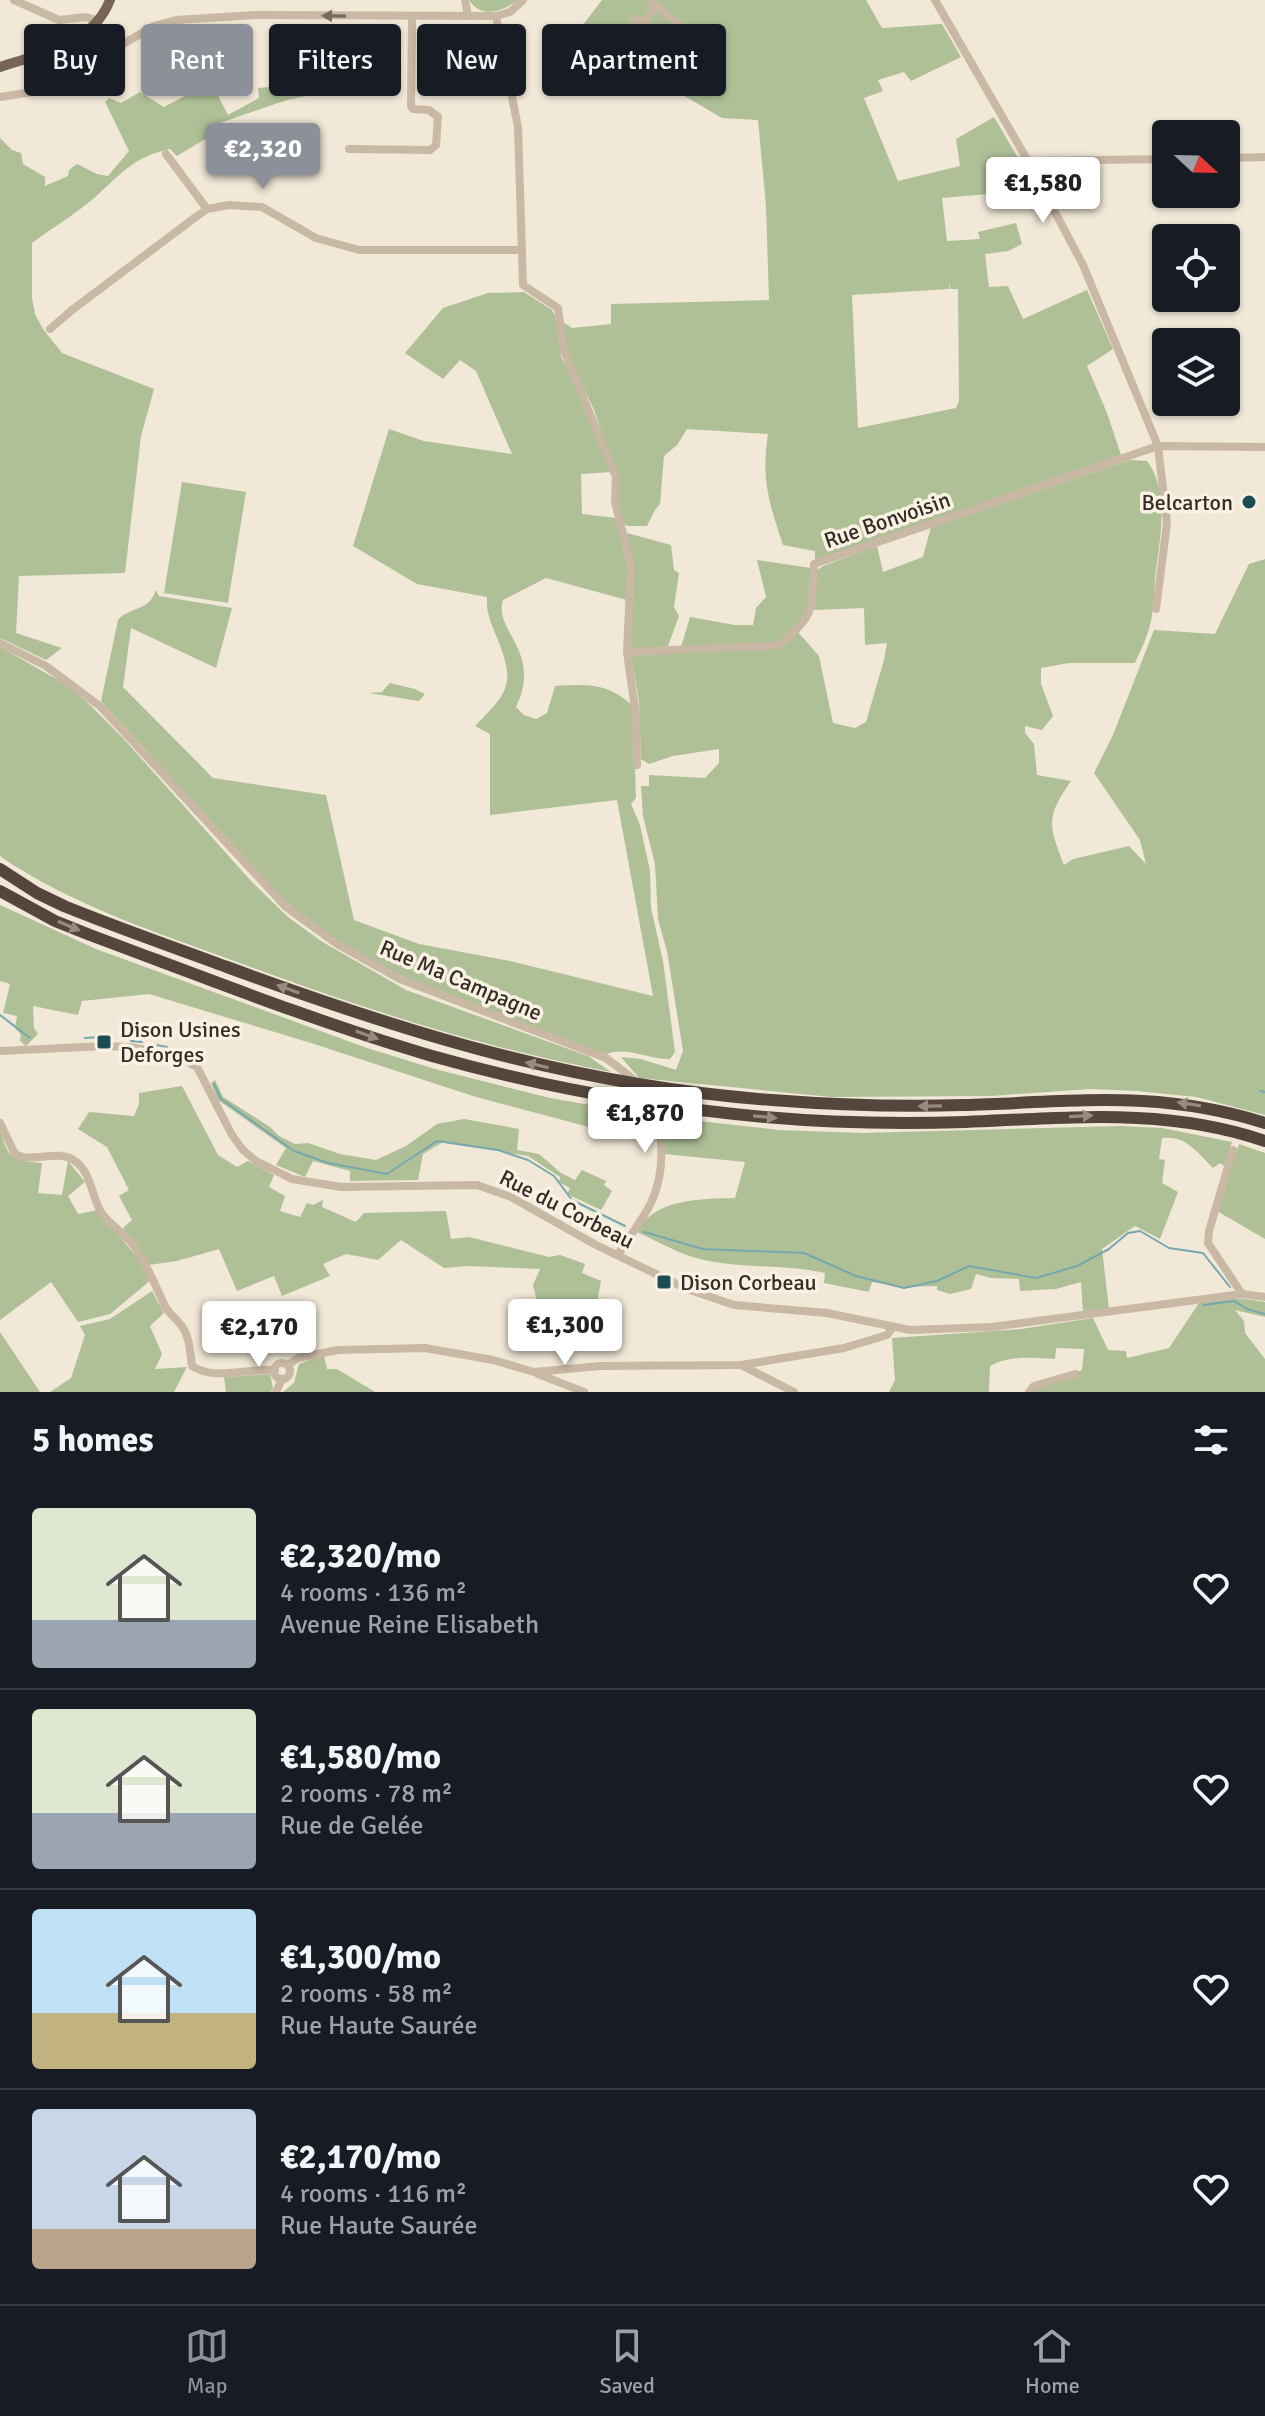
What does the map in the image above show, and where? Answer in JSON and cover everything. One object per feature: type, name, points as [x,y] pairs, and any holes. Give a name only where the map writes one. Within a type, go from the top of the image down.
[{"type":"highway","points":[[0,869],[37,893],[99,920],[385,1024],[490,1054],[613,1081],[749,1099],[872,1105],[1147,1099],[1190,1103],[1265,1123]]},
{"type":"highway","points":[[0,891],[90,935],[380,1040],[485,1070],[617,1099],[771,1118],[896,1123],[1144,1116],[1217,1126],[1265,1141]]},
{"type":"main road","points":[[96,24],[110,0]]},
{"type":"main road","points":[[0,67],[24,59]]},
{"type":"street","points":[[14,0],[59,20],[86,17],[99,21]]},
{"type":"street","points":[[465,0],[468,16]]},
{"type":"street","points":[[125,43],[154,26],[176,20],[255,15],[496,16],[510,12],[523,0]]},
{"type":"street","points":[[935,0],[1028,161],[1083,265],[1158,446],[1167,523],[1156,609]]},
{"type":"street","points":[[633,24],[636,18],[643,23],[654,3],[679,24]]},
{"type":"street","points":[[496,16],[518,127],[523,285],[558,308],[564,351],[616,477],[615,502],[631,565],[627,652],[636,716],[637,765]]},
{"type":"street","points":[[349,149],[430,150],[436,145],[438,117],[429,110],[413,109],[411,106],[412,17]]},
{"type":"street","points":[[0,97],[24,93]]},
{"type":"street","points":[[166,154],[207,209]]},
{"type":"street","points":[[1240,158],[1265,157]]},
{"type":"street","points":[[1028,161],[1152,159]]},
{"type":"street","points":[[50,329],[207,209],[229,205],[262,207],[316,238],[359,250],[520,250]]},
{"type":"street","points":[[1158,446],[1265,447]]},
{"type":"street","name":"Rue Bonvoisin","points":[[627,652],[779,645],[809,615],[813,606],[814,564],[1158,446]]},
{"type":"street","name":"Rue Ma Campagne","points":[[0,643],[63,676],[101,707],[286,907],[337,944],[400,979],[606,1058],[629,1075],[647,1095],[657,1121],[662,1149],[652,1202],[618,1255]]},
{"type":"street","name":"Rue du Corbeau","points":[[0,1051],[104,1046],[130,1047],[176,1056],[197,1067],[243,1150],[256,1161],[292,1179],[341,1187],[477,1185],[511,1197],[687,1289],[734,1305],[827,1313],[910,1330],[991,1327],[1242,1294],[1265,1297]]},
{"type":"street","points":[[0,1123],[15,1154],[29,1159],[52,1156],[70,1158],[84,1171],[102,1214],[135,1247],[154,1278],[167,1310],[182,1326],[188,1339],[192,1366],[197,1370],[213,1372],[275,1370]]},
{"type":"street","points":[[1233,1150],[1208,1243],[1242,1294]]},
{"type":"street","points":[[534,1372],[600,1366],[742,1365],[844,1348],[887,1335],[892,1328]]},
{"type":"street","points":[[282,1379],[276,1376],[277,1365],[288,1365],[299,1358],[338,1350],[425,1348],[493,1360],[584,1392]]},
{"type":"street","points":[[276,1392],[282,1379],[290,1375],[288,1365]]},
{"type":"street","points":[[742,1365],[794,1392]]},
{"type":"street","points":[[1029,1392],[1034,1386],[1075,1374]]},
{"type":"green space","points":[[469,0],[518,0],[499,10],[486,12]]},
{"type":"green space","points":[[602,0],[866,0],[882,28],[942,24],[961,57],[911,81],[904,72],[878,80],[883,91],[864,98],[898,181],[960,166],[956,139],[994,117],[1037,190],[942,198],[947,241],[980,239],[978,232],[1016,223],[1022,244],[1008,251],[985,254],[989,287],[1008,286],[1023,319],[1087,290],[1113,349],[1087,366],[1121,455],[815,562],[815,551],[783,545],[768,491],[765,464],[768,434],[687,429],[677,445],[664,456],[660,504],[647,526],[627,526],[619,507],[619,483],[594,410],[567,353],[563,322],[572,328],[611,324],[611,304],[769,300],[766,206],[758,120],[722,118],[684,96],[726,96],[726,24],[584,24]],"holes":[[[949,281],[950,289],[958,289],[959,401],[956,408],[858,428],[852,295],[949,289]]]},
{"type":"green space","points":[[269,87],[269,96],[306,96],[214,125],[217,132],[177,156],[170,149],[146,157],[32,243],[35,314],[62,353],[154,389],[141,436],[125,573],[19,576],[16,633],[62,648],[46,660],[0,638],[0,138],[12,150],[21,153],[23,164],[45,177],[45,186],[68,176],[69,170],[77,164],[108,176],[129,151],[105,102],[109,98],[121,103],[140,92],[141,96],[164,107],[185,96],[218,96],[228,115],[259,98],[258,88]]},
{"type":"green space","points":[[524,292],[552,310],[558,321],[561,357],[577,385],[611,472],[581,474],[582,514],[616,518],[628,569],[627,600],[546,578],[503,600],[505,622],[524,671],[523,688],[516,707],[524,715],[536,719],[547,713],[555,686],[578,685],[606,689],[633,706],[636,798],[631,804],[640,825],[650,871],[651,908],[663,961],[675,1052],[670,1059],[622,1051],[606,1054],[418,985],[333,940],[285,901],[101,701],[118,620],[149,602],[156,590],[159,596],[232,608],[216,668],[131,628],[123,687],[213,778],[326,795],[354,920],[419,944],[510,961],[653,996],[617,800],[490,815],[490,734],[475,726],[497,703],[503,693],[507,674],[489,615],[487,597],[417,584],[353,546],[389,429],[424,441],[512,454],[476,371],[460,360],[443,379],[405,353],[443,308],[488,293]]},
{"type":"green space","points":[[1130,460],[1147,461],[1159,487],[1161,502],[1153,611],[1145,640],[1135,663],[1069,663],[1041,668],[1041,684],[1053,716],[1042,730],[1025,726],[1025,733],[1034,744],[1037,775],[1071,781],[1057,804],[1052,821],[1064,865],[1073,859],[1129,846],[1146,864],[1140,840],[1094,773],[1113,735],[1154,630],[1215,634],[1249,564],[1265,559],[1265,1115],[1196,1097],[1137,1091],[1090,1089],[991,1096],[831,1097],[639,1078],[621,1057],[641,1059],[676,1070],[683,1051],[667,951],[658,919],[655,864],[643,816],[641,786],[649,786],[649,775],[705,778],[719,763],[719,749],[673,756],[649,764],[641,759],[639,702],[631,654],[780,647],[798,632],[819,656],[833,723],[855,728],[866,722],[887,643],[865,645],[864,608],[814,610],[816,571],[877,546],[883,572],[923,557],[931,527]]},
{"type":"green space","points":[[182,482],[246,492],[228,603],[164,593]]},
{"type":"green space","points":[[627,533],[671,545],[674,570],[679,573],[674,607],[679,616],[668,646],[631,650]]},
{"type":"green space","points":[[757,560],[811,568],[807,614],[776,644],[681,647],[690,617],[753,625],[756,608],[766,597]]},
{"type":"green space","points":[[0,647],[67,685],[88,703],[252,882],[288,917],[321,941],[406,990],[588,1056],[611,1072],[464,1037],[321,992],[112,915],[57,890],[4,859],[0,856]]},
{"type":"green space","points":[[390,683],[425,694],[419,701],[369,693],[382,692]]},
{"type":"green space","points":[[0,905],[96,949],[367,1048],[550,1098],[647,1115],[649,1143],[476,1097],[149,994],[82,1001],[78,1015],[33,1006],[34,1028],[38,1034],[26,1046],[20,1041],[21,1035],[15,1028],[17,1016],[3,1013],[10,984],[0,981]]},
{"type":"green space","points":[[215,1080],[223,1097],[295,1144],[308,1143],[340,1154],[376,1160],[406,1146],[437,1124],[464,1119],[519,1129],[517,1150],[539,1154],[561,1173],[575,1180],[582,1170],[606,1181],[604,1185],[612,1191],[601,1210],[567,1194],[570,1188],[559,1182],[560,1177],[528,1156],[443,1142],[423,1154],[418,1180],[350,1181],[350,1171],[313,1161],[305,1177],[276,1165],[286,1148],[218,1100],[211,1083]]},
{"type":"green space","points":[[182,1086],[218,1155],[237,1167],[248,1161],[274,1175],[269,1187],[285,1196],[280,1211],[300,1217],[307,1203],[313,1205],[323,1200],[322,1207],[356,1222],[364,1213],[446,1211],[451,1239],[469,1237],[549,1257],[560,1255],[585,1264],[582,1273],[601,1281],[593,1323],[538,1306],[533,1285],[540,1269],[444,1268],[401,1240],[378,1260],[346,1254],[323,1264],[330,1276],[282,1296],[274,1276],[237,1291],[219,1249],[149,1265],[123,1228],[132,1220],[119,1196],[129,1190],[107,1147],[78,1129],[89,1112],[134,1116],[139,1093]]},
{"type":"green space","points":[[663,1117],[779,1130],[862,1133],[1120,1126],[1162,1128],[1232,1142],[1224,1166],[1220,1163],[1213,1168],[1184,1142],[1162,1138],[1159,1159],[1165,1160],[1162,1183],[1178,1192],[1160,1239],[1135,1226],[1102,1249],[1109,1309],[1083,1312],[1081,1282],[1056,1289],[1020,1291],[1019,1279],[976,1274],[971,1289],[950,1294],[937,1290],[937,1286],[904,1287],[872,1282],[869,1292],[824,1283],[825,1273],[715,1262],[668,1247],[637,1232],[645,1221],[655,1212],[680,1203],[735,1198],[745,1162],[664,1154]]},
{"type":"green space","points":[[0,1130],[13,1157],[42,1163],[38,1193],[62,1195],[68,1161],[85,1182],[68,1196],[78,1214],[98,1210],[136,1256],[151,1280],[110,1314],[78,1322],[51,1282],[0,1320]]},
{"type":"green space","points":[[1239,1144],[1265,1153],[1265,1239],[1217,1211]]},
{"type":"green space","points":[[152,1291],[164,1313],[150,1326],[162,1354],[155,1369],[187,1367],[174,1392],[50,1392],[71,1378],[85,1335],[80,1326],[110,1319]]},
{"type":"green space","points":[[1226,1299],[1265,1302],[1265,1317],[1235,1310],[1244,1321],[1245,1333],[1265,1359],[1265,1392],[1031,1392],[1082,1370],[1084,1349],[1056,1348],[1055,1359],[1014,1359],[990,1366],[989,1392],[889,1392],[895,1380],[892,1338],[1021,1329],[1093,1318],[1108,1350],[1126,1351],[1127,1358],[1169,1348],[1199,1303]]},
{"type":"green space","points":[[0,1332],[40,1392],[0,1392]]},
{"type":"green space","points":[[324,1355],[327,1369],[337,1369],[375,1392],[283,1392],[294,1383],[299,1364]]},
{"type":"green space","points":[[270,1374],[271,1392],[226,1392],[224,1377]]},
{"type":"waterway","points":[[0,1015],[30,1038]]},
{"type":"waterway","points":[[85,1038],[102,1037]]},
{"type":"waterway","points":[[131,1041],[142,1042]]},
{"type":"waterway","points":[[156,1045],[167,1047]]},
{"type":"waterway","points":[[214,1084],[221,1099],[294,1151],[328,1163],[387,1174],[437,1141],[498,1150],[528,1160],[554,1176],[572,1200],[625,1226]]},
{"type":"waterway","points":[[1260,1091],[1265,1092]]},
{"type":"waterway","points":[[644,1232],[703,1249],[804,1253],[856,1276],[904,1288],[937,1281],[969,1266],[1036,1278],[1077,1266],[1109,1249],[1128,1233],[1140,1231],[1169,1248],[1203,1253],[1230,1287]]},
{"type":"waterway","points":[[1204,1305],[1234,1301],[1265,1314]]},
{"type":"place","name":"Belcarton","points":[[1249,502]]},
{"type":"place","name":"Dison Usines Deforges","points":[[104,1042]]},
{"type":"place","name":"Dison Corbeau","points":[[664,1282]]}]
